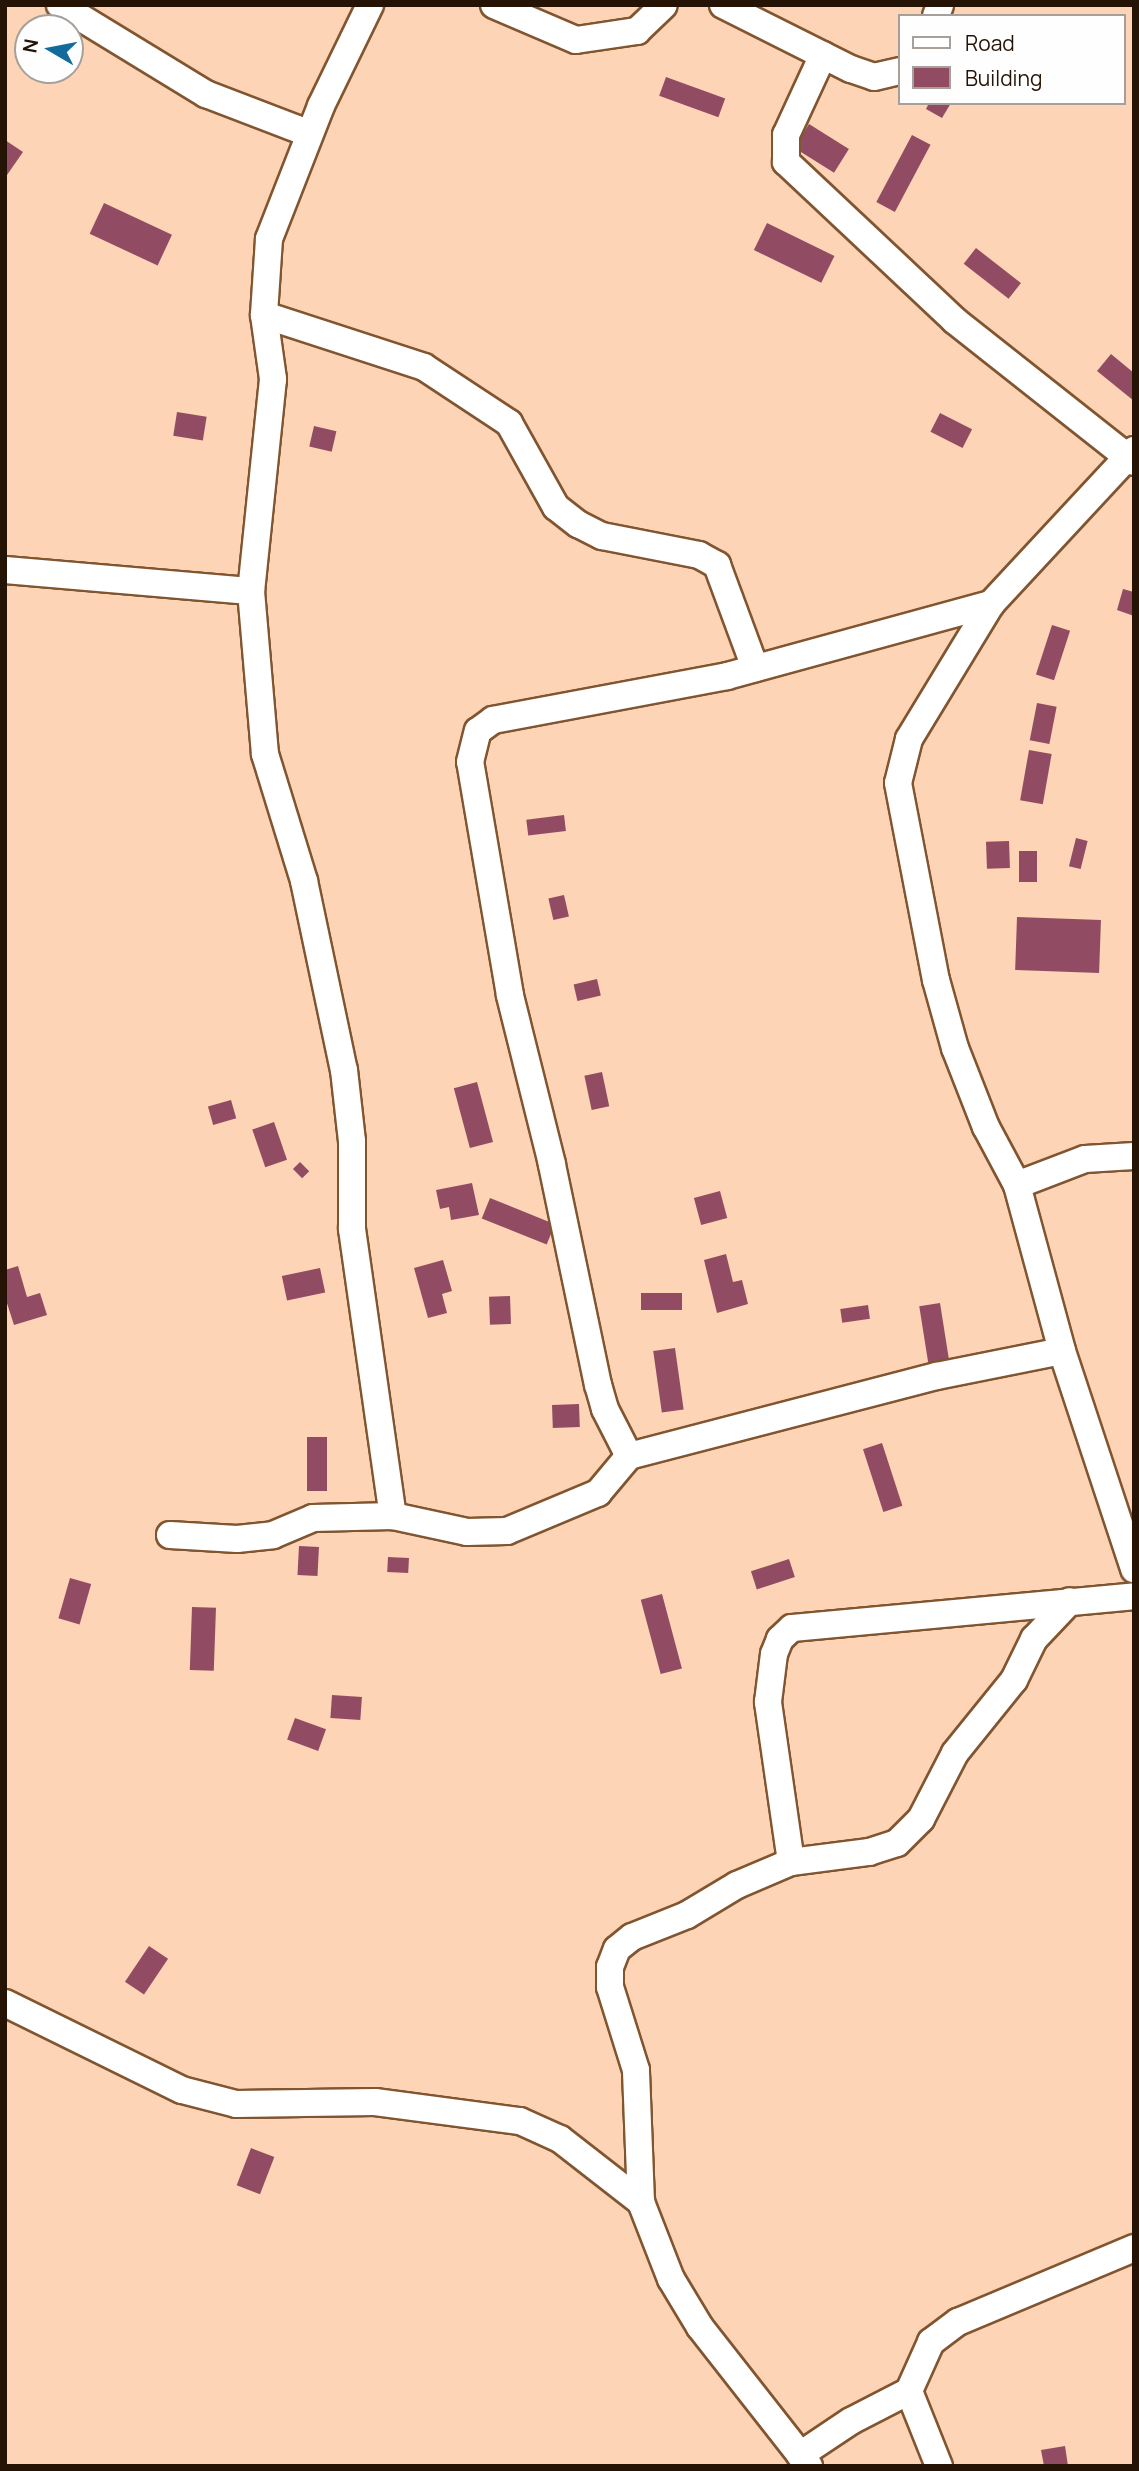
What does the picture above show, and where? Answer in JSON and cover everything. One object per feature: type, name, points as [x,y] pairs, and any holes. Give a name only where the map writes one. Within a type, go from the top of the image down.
[{"type":"street","points":[[60,5],[206,94],[310,134]]},
{"type":"street","points":[[370,5],[310,134],[269,239],[264,315],[273,379],[251,591],[265,754],[304,881],[344,1070],[352,1140],[352,1229],[393,1516]]},
{"type":"street","points":[[494,5],[576,40],[637,31],[664,5]]},
{"type":"street","points":[[723,5],[873,77],[898,71]]},
{"type":"street","points":[[823,55],[786,135],[786,162],[954,320],[1132,456],[991,604],[909,739],[898,783],[936,980],[955,1048],[986,1127],[1017,1185],[1062,1350],[1134,1569]]},
{"type":"street","points":[[264,315],[424,367],[509,423],[556,508],[578,524],[602,536],[699,555],[717,565],[755,668]]},
{"type":"street","points":[[5,570],[251,591]]},
{"type":"street","points":[[629,1456],[604,1409],[552,1164],[510,995],[470,762],[472,742],[493,720],[755,668],[991,604]]},
{"type":"street","points":[[1017,1185],[1085,1159],[1134,1156]]},
{"type":"street","points":[[170,1535],[237,1539],[273,1535],[313,1518],[393,1516],[467,1532],[507,1531],[598,1493],[629,1456],[937,1376],[1062,1350]]},
{"type":"street","points":[[791,1862],[768,1702],[769,1678],[780,1639],[792,1628],[1134,1596]]},
{"type":"street","points":[[1070,1601],[1034,1639],[1014,1680],[955,1753],[921,1819],[897,1843],[869,1852],[791,1862],[737,1885],[687,1915],[632,1937],[617,1949],[610,1987],[636,2070],[641,2202],[671,2279],[700,2327],[804,2460],[851,2421],[909,2391],[931,2342],[958,2322],[1134,2248]]},
{"type":"street","points":[[5,2003],[182,2090],[236,2104],[375,2102],[520,2121],[561,2140],[641,2202]]},
{"type":"street","points":[[909,2391],[939,2466]]},
{"type":"building","points":[[666,77],[725,99],[718,117],[659,96]]},
{"type":"building","points":[[928,105],[950,105],[942,118],[926,109]]},
{"type":"building","points":[[809,124],[849,149],[834,173],[794,148]]},
{"type":"building","points":[[912,135],[931,145],[895,212],[876,202]]},
{"type":"building","points":[[5,140],[23,152],[7,175],[5,174]]},
{"type":"building","points":[[104,203],[172,235],[158,266],[90,234]]},
{"type":"building","points":[[767,223],[834,256],[821,283],[754,250]]},
{"type":"building","points":[[976,248],[1021,283],[1009,299],[964,264]]},
{"type":"building","points":[[1111,354],[1134,373],[1134,401],[1097,371]]},
{"type":"building","points":[[177,412],[207,417],[203,440],[173,436]]},
{"type":"building","points":[[940,413],[972,429],[963,448],[930,432]]},
{"type":"building","points":[[314,426],[336,431],[332,452],[309,446]]},
{"type":"building","points":[[1123,589],[1134,592],[1134,616],[1117,610]]},
{"type":"building","points":[[1052,625],[1070,631],[1054,680],[1036,674]]},
{"type":"building","points":[[1037,703],[1057,707],[1049,744],[1030,740]]},
{"type":"building","points":[[1029,750],[1052,754],[1043,804],[1020,800]]},
{"type":"building","points":[[564,815],[566,831],[528,836],[526,820]]},
{"type":"building","points":[[1076,838],[1088,841],[1081,869],[1069,866]]},
{"type":"building","points":[[1009,841],[1010,868],[987,869],[986,842]]},
{"type":"building","points":[[1019,851],[1037,851],[1037,882],[1019,882]]},
{"type":"building","points":[[564,895],[569,916],[553,920],[548,899]]},
{"type":"building","points":[[1017,917],[1101,920],[1099,973],[1015,970]]},
{"type":"building","points":[[597,979],[601,996],[577,1001],[574,984]]},
{"type":"building","points":[[602,1072],[609,1106],[592,1110],[584,1076]]},
{"type":"building","points":[[477,1082],[493,1142],[470,1148],[454,1088]]},
{"type":"building","points":[[231,1100],[236,1118],[213,1125],[208,1107]]},
{"type":"building","points":[[274,1122],[287,1160],[265,1167],[252,1129]]},
{"type":"building","points":[[300,1162],[309,1171],[302,1178],[293,1169]]},
{"type":"building","points":[[472,1183],[479,1215],[451,1220],[449,1207],[440,1209],[436,1190]]},
{"type":"building","points":[[720,1191],[727,1218],[701,1225],[694,1198]]},
{"type":"building","points":[[490,1198],[555,1224],[547,1245],[482,1218]]},
{"type":"building","points":[[726,1254],[733,1282],[742,1280],[748,1304],[717,1313],[704,1260]]},
{"type":"building","points":[[443,1260],[452,1291],[442,1294],[447,1313],[428,1318],[414,1268]]},
{"type":"building","points":[[18,1266],[27,1297],[40,1293],[47,1315],[14,1325],[5,1297],[5,1270]]},
{"type":"building","points":[[320,1268],[325,1292],[287,1301],[282,1276]]},
{"type":"building","points":[[641,1293],[682,1293],[682,1310],[641,1310]]},
{"type":"building","points":[[510,1296],[511,1324],[490,1325],[489,1297]]},
{"type":"building","points":[[940,1303],[950,1363],[929,1367],[919,1306]]},
{"type":"building","points":[[868,1305],[870,1319],[842,1323],[840,1309]]},
{"type":"building","points":[[675,1348],[684,1409],[662,1412],[653,1351]]},
{"type":"building","points":[[579,1404],[580,1427],[553,1428],[552,1405]]},
{"type":"building","points":[[307,1437],[327,1437],[327,1491],[307,1491]]},
{"type":"building","points":[[882,1443],[902,1506],[883,1512],[863,1449]]},
{"type":"building","points":[[299,1546],[319,1547],[317,1576],[297,1575]]},
{"type":"building","points":[[388,1557],[409,1558],[408,1573],[387,1572]]},
{"type":"building","points":[[789,1559],[795,1577],[757,1589],[751,1571]]},
{"type":"building","points":[[70,1578],[91,1584],[80,1624],[58,1618]]},
{"type":"building","points":[[662,1594],[682,1668],[661,1674],[641,1600]]},
{"type":"building","points":[[192,1607],[216,1608],[214,1671],[190,1670]]},
{"type":"building","points":[[332,1695],[362,1697],[360,1720],[330,1718]]},
{"type":"building","points":[[295,1718],[326,1729],[318,1751],[287,1740]]},
{"type":"building","points":[[149,1946],[168,1959],[144,1995],[125,1982]]},
{"type":"building","points":[[251,2148],[274,2157],[260,2194],[237,2185]]},
{"type":"building","points":[[1065,2446],[1068,2466],[1044,2466],[1041,2450]]}]
